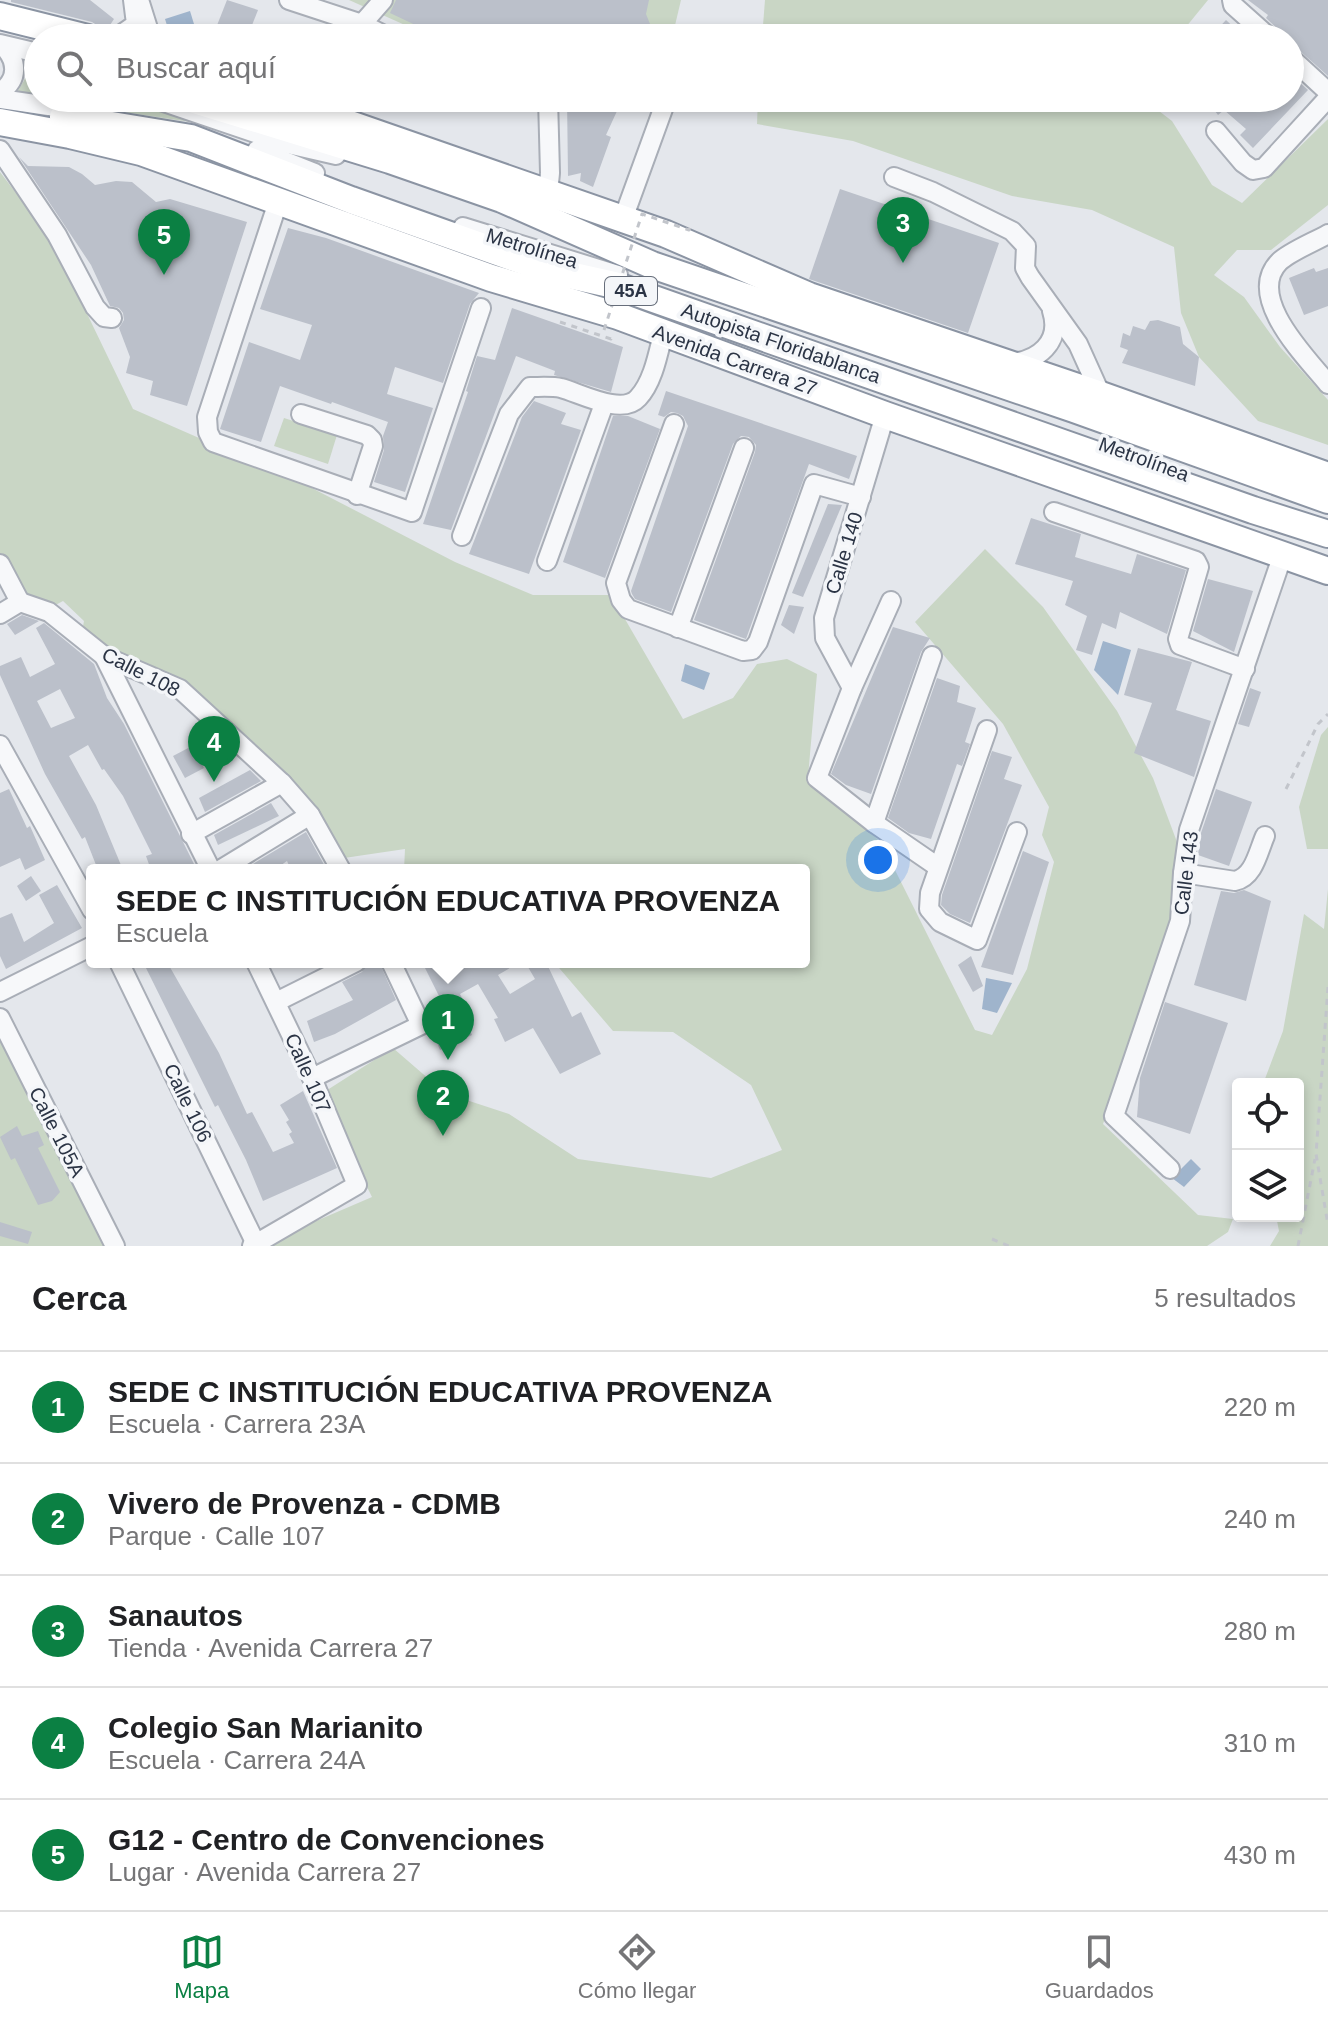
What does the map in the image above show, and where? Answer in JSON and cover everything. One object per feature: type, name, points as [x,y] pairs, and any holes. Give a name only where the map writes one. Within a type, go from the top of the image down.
[{"type":"highway","points":[[0,16],[32,24]]},
{"type":"highway","points":[[1,41],[24,42]]},
{"type":"highway","name":"Autopista Floridablanca","points":[[0,107],[24,111]]},
{"type":"highway","name":"Autopista Floridablanca","points":[[31,112],[191,138],[351,200],[551,271],[614,285],[1328,534]]},
{"type":"highway","name":"Autopista Floridablanca","points":[[234,112],[502,199],[652,265],[1074,409],[1328,500]]},
{"type":"highway","points":[[314,112],[666,234],[809,296],[1328,476]]},
{"type":"highway","name":"Avenida Carrera 27","points":[[0,122],[141,152],[491,278],[618,316],[885,415],[1327,572]]},
{"type":"highway","points":[[315,137],[357,138],[375,134]]},
{"type":"highway","points":[[191,138],[256,180],[324,216]]},
{"type":"highway","points":[[1253,510],[1327,572]]},
{"type":"street","points":[[135,0],[136,24]]},
{"type":"street","points":[[135,0],[142,6],[147,24]]},
{"type":"street","points":[[289,0],[362,24],[383,0]]},
{"type":"street","points":[[1232,0],[1256,24]]},
{"type":"street","points":[[1,41],[24,48]]},
{"type":"street","points":[[0,92],[11,82],[15,72],[14,61],[1,41]]},
{"type":"street","points":[[1304,70],[1328,92]]},
{"type":"street","points":[[1216,131],[1243,163],[1253,170],[1264,168],[1328,98]]},
{"type":"street","name":"Metrolínea","points":[[0,99],[24,103]]},
{"type":"street","name":"Metrolínea","points":[[98,112],[138,116],[200,129],[350,188],[474,231],[664,290],[842,356],[943,387],[1328,524]]},
{"type":"street","name":"Metrolínea","points":[[193,112],[288,144],[360,160],[482,205],[641,271],[1328,512]]},
{"type":"street","points":[[548,112],[548,193]]},
{"type":"street","points":[[623,219],[662,112]]},
{"type":"street","points":[[0,150],[57,235],[95,307],[104,317],[112,318]]},
{"type":"street","points":[[894,177],[933,192],[1012,231],[1026,246],[1025,268],[1078,344],[1101,395]]},
{"type":"street","points":[[278,202],[207,417],[208,432],[213,442],[412,512],[481,308]]},
{"type":"street","points":[[1328,234],[1281,260],[1270,274],[1268,290],[1275,314],[1328,384]]},
{"type":"street","points":[[1003,363],[1029,359],[1047,347],[1055,327],[1049,300]]},
{"type":"street","points":[[462,536],[509,414],[530,387],[558,387],[604,404],[637,400],[654,367],[663,334]]},
{"type":"street","points":[[547,561],[604,404]]},
{"type":"street","points":[[301,414],[367,435],[372,440],[373,446],[357,495]]},
{"type":"street","name":"Calle 140","points":[[852,688],[825,638],[824,618],[885,415]]},
{"type":"street","points":[[674,424],[616,583],[621,600],[628,609],[743,651],[752,650],[758,642],[814,484],[861,497]]},
{"type":"street","points":[[678,628],[744,448]]},
{"type":"street","points":[[1054,512],[1196,561],[1199,567],[1178,639],[1180,645],[1245,669]]},
{"type":"street","name":"Calle 143","points":[[1170,1169],[1114,1116],[1180,921],[1189,830],[1282,557]]},
{"type":"street","points":[[0,564],[20,602],[0,614]]},
{"type":"street","points":[[891,601],[852,688],[817,778],[874,823],[938,867]]},
{"type":"street","name":"Calle 108","points":[[20,602],[49,612],[104,656],[180,689],[282,783],[310,815],[338,864]]},
{"type":"street","points":[[104,656],[208,864]]},
{"type":"street","points":[[874,823],[932,656]]},
{"type":"street","points":[[987,730],[930,893],[929,909],[940,922],[977,940],[1017,832]]},
{"type":"street","points":[[0,745],[86,899]]},
{"type":"street","points":[[191,834],[282,783]]},
{"type":"street","points":[[230,864],[310,815]]},
{"type":"street","points":[[1183,873],[1235,881],[1243,879],[1250,871],[1265,836]]},
{"type":"street","points":[[0,992],[86,949]]},
{"type":"street","name":"Calle 106","points":[[122,968],[254,1245]]},
{"type":"street","name":"Calle 107","points":[[254,1245],[357,1185],[312,1078],[259,968]]},
{"type":"street","points":[[276,1002],[344,968]]},
{"type":"street","points":[[312,1078],[421,1025],[394,968]]},
{"type":"street","name":"Calle 105A","points":[[0,1018],[115,1246]]},
{"type":"path","points":[[604,330],[642,214],[689,230],[690,226]]},
{"type":"path","points":[[560,322],[611,339]]},
{"type":"path","points":[[1286,789],[1318,724],[1328,714]]},
{"type":"path","points":[[1298,1246],[1316,1154],[1328,987]]},
{"type":"path","points":[[1316,1154],[1328,1225]]},
{"type":"path","points":[[992,1239],[1009,1246]]},
{"type":"green space","points":[[349,0],[681,0],[675,24],[403,24]]},
{"type":"green space","points":[[765,0],[1208,0],[1188,24],[763,24]]},
{"type":"green space","points":[[24,80],[24,97],[15,96]]},
{"type":"green space","points":[[123,112],[174,112],[204,124]]},
{"type":"green space","points":[[757,112],[1160,112],[1172,121],[1212,185],[1242,203],[1328,119],[1328,205],[1271,250],[1237,250],[1214,275],[1244,297],[1280,347],[1328,400],[1328,445],[1258,421],[1199,357],[1181,313],[1174,247],[1092,210],[1012,196],[853,141],[757,124]]},
{"type":"green space","points":[[0,172],[51,239],[133,409],[306,485],[455,562],[533,595],[611,595],[683,719],[733,698],[757,664],[787,659],[817,674],[808,777],[827,787],[882,844],[975,1030],[992,1035],[1027,969],[1054,862],[1042,835],[1049,807],[1003,724],[915,622],[985,549],[1043,607],[1117,711],[1153,778],[1180,850],[1173,929],[1103,1124],[1198,1215],[1232,1219],[1228,1232],[1207,1246],[258,1246],[372,1197],[321,1094],[393,1048],[445,1093],[509,1114],[578,1159],[711,1178],[782,1150],[751,1085],[673,1032],[613,1031],[559,968],[810,968],[810,864],[404,864],[405,849],[344,858],[182,686],[114,657],[82,632],[84,621],[63,601],[50,608],[22,597],[0,555]]},
{"type":"green space","points":[[284,418],[337,435],[328,464],[274,446]]},
{"type":"green space","points":[[1328,727],[1328,849],[1307,849],[1299,807],[1321,735]]},
{"type":"green space","points":[[1328,889],[1328,1246],[1270,1246],[1279,1231],[1277,1222],[1304,1222],[1304,1078],[1265,1078],[1283,1031],[1304,914],[1324,929]]},
{"type":"green space","points":[[0,1036],[107,1246],[0,1246]]},
{"type":"water","points":[[190,11],[194,24],[167,24],[165,19]]},
{"type":"water","points":[[1103,641],[1131,650],[1118,695],[1094,670]]},
{"type":"water","points":[[685,664],[710,673],[704,690],[681,681]]},
{"type":"water","points":[[986,978],[1012,983],[997,1013],[982,1009]]},
{"type":"water","points":[[1191,1159],[1201,1169],[1184,1187],[1172,1178]]},
{"type":"building","points":[[90,0],[114,19],[111,24],[95,24],[11,2]]},
{"type":"building","points":[[227,0],[258,10],[252,24],[218,24]]},
{"type":"building","points":[[396,0],[649,0],[646,14],[650,24],[413,24],[390,13]]},
{"type":"building","points":[[1248,0],[1328,0],[1328,76],[1304,55],[1304,24],[1272,24],[1266,18],[1268,15]]},
{"type":"building","points":[[567,112],[617,112],[606,135],[611,137],[593,187],[580,181],[581,173],[568,176]]},
{"type":"building","points":[[1226,112],[1287,112],[1253,148],[1240,135],[1246,129]]},
{"type":"building","points":[[19,157],[28,166],[69,167],[95,185],[132,182],[156,202],[170,199],[247,222],[187,406],[150,395],[153,381],[126,373],[130,357],[119,328],[124,320],[123,313],[119,308],[110,306],[91,265]]},
{"type":"building","points":[[840,189],[999,243],[968,333],[809,279]]},
{"type":"building","points":[[288,228],[326,238],[479,293],[470,304],[443,383],[395,367],[387,394],[433,408],[405,492],[374,482],[384,450],[383,436],[388,422],[332,402],[280,386],[261,442],[220,429],[249,342],[300,360],[312,325],[260,309]]},
{"type":"building","points":[[1314,268],[1316,272],[1328,268],[1328,306],[1304,315],[1289,278]]},
{"type":"building","points":[[512,308],[623,347],[611,392],[554,375],[555,371],[516,356],[451,530],[423,524],[468,392],[477,356],[495,360]]},
{"type":"building","points":[[1158,320],[1180,327],[1183,344],[1199,357],[1195,386],[1122,363],[1128,350],[1120,347],[1123,333],[1130,336],[1133,326],[1145,330],[1150,321]]},
{"type":"building","points":[[666,391],[857,456],[849,479],[809,464],[746,639],[694,620],[755,452],[756,445],[749,437],[741,436],[733,444],[671,612],[635,599],[631,591],[688,426],[683,416],[677,413],[671,412],[664,417],[658,415]]},
{"type":"building","points":[[534,401],[566,413],[561,424],[581,430],[529,574],[469,554],[522,417]]},
{"type":"building","points":[[613,416],[628,416],[660,429],[605,578],[563,562]]},
{"type":"building","points":[[828,504],[842,505],[803,597],[792,593]]},
{"type":"building","points":[[1031,518],[1081,534],[1075,557],[1131,574],[1137,554],[1186,570],[1167,634],[1120,612],[1116,629],[1102,623],[1092,655],[1076,650],[1087,616],[1065,605],[1073,581],[1015,564]]},
{"type":"building","points":[[1208,579],[1253,591],[1234,652],[1193,631]]},
{"type":"building","points":[[789,605],[804,607],[794,634],[781,625]]},
{"type":"building","points":[[22,615],[39,621],[15,635],[7,624]]},
{"type":"building","points":[[44,623],[94,664],[107,698],[124,724],[194,864],[149,864],[146,856],[152,854],[123,796],[102,770],[88,745],[69,756],[96,805],[121,864],[96,864],[85,837],[82,839],[45,774],[0,675],[0,666],[21,657],[30,677],[55,664],[36,628]],"holes":[[[60,689],[75,718],[51,728],[37,701]]]},
{"type":"building","points":[[893,627],[930,638],[921,652],[871,794],[846,785],[831,774]]},
{"type":"building","points":[[1138,648],[1192,662],[1176,710],[1211,721],[1194,777],[1134,753],[1152,703],[1124,695]]},
{"type":"building","points":[[937,678],[960,686],[957,702],[976,708],[965,742],[970,744],[962,766],[957,764],[931,839],[909,833],[888,818]]},
{"type":"building","points":[[1250,688],[1261,692],[1249,727],[1238,724]]},
{"type":"building","points":[[192,746],[204,768],[185,778],[173,756]]},
{"type":"building","points":[[992,751],[1012,757],[1004,779],[1022,785],[970,923],[950,914],[941,905],[942,895]]},
{"type":"building","points":[[250,770],[261,781],[205,812],[199,798]]},
{"type":"building","points":[[9,789],[45,860],[25,870],[20,858],[0,867],[0,793]]},
{"type":"building","points":[[1216,789],[1252,802],[1229,866],[1198,855],[1201,833]]},
{"type":"building","points":[[271,803],[279,816],[218,845],[214,835]]},
{"type":"building","points":[[306,832],[324,864],[288,864],[287,861],[283,864],[253,864]]},
{"type":"building","points":[[1023,851],[1049,862],[1013,975],[981,967]]},
{"type":"building","points":[[31,876],[41,891],[26,901],[17,886]]},
{"type":"building","points":[[57,885],[82,928],[6,969],[0,956],[0,918],[12,913],[24,942],[54,923],[39,895]]},
{"type":"building","points":[[1244,890],[1271,901],[1246,1001],[1194,985],[1221,891],[1234,893]]},
{"type":"building","points":[[971,956],[983,986],[973,992],[958,965]]},
{"type":"building","points":[[146,968],[170,968],[219,1053],[247,1114],[252,1112],[273,1152],[294,1143],[286,1122],[289,1120],[280,1105],[303,1091],[337,1168],[263,1201],[218,1105],[215,1107]]},
{"type":"building","points":[[364,968],[382,968],[396,1000],[335,1034],[314,1042],[307,1021],[353,1000],[342,982]]},
{"type":"building","points":[[425,968],[510,968],[498,975],[510,994],[535,979],[529,968],[549,968],[572,1017],[581,1012],[601,1054],[560,1074],[533,1028],[505,1042],[494,1019],[498,1018],[478,984],[460,994],[468,1010],[462,1013],[472,1035],[440,1050],[433,1033],[442,1029],[437,1017],[447,1012]]},
{"type":"building","points":[[1165,1002],[1228,1023],[1190,1134],[1137,1117],[1140,1078]]},
{"type":"building","points":[[17,1126],[22,1136],[38,1131],[44,1145],[38,1148],[60,1192],[52,1201],[38,1205],[15,1158],[11,1160],[0,1137]]},
{"type":"building","points":[[0,1222],[32,1232],[28,1244],[0,1236]]},
{"type":"place","name":"Sanautos","points":[[903,263]]},
{"type":"place","name":"G12 - Centro de Convenciones","points":[[164,275]]},
{"type":"place","name":"Colegio San Marianito","points":[[214,782]]},
{"type":"place","name":"SEDE C INSTITUCIÓN EDUCATIVA PROVENZA","points":[[448,1060]]},
{"type":"place","name":"Vivero de Provenza - CDMB","points":[[443,1136]]}]
